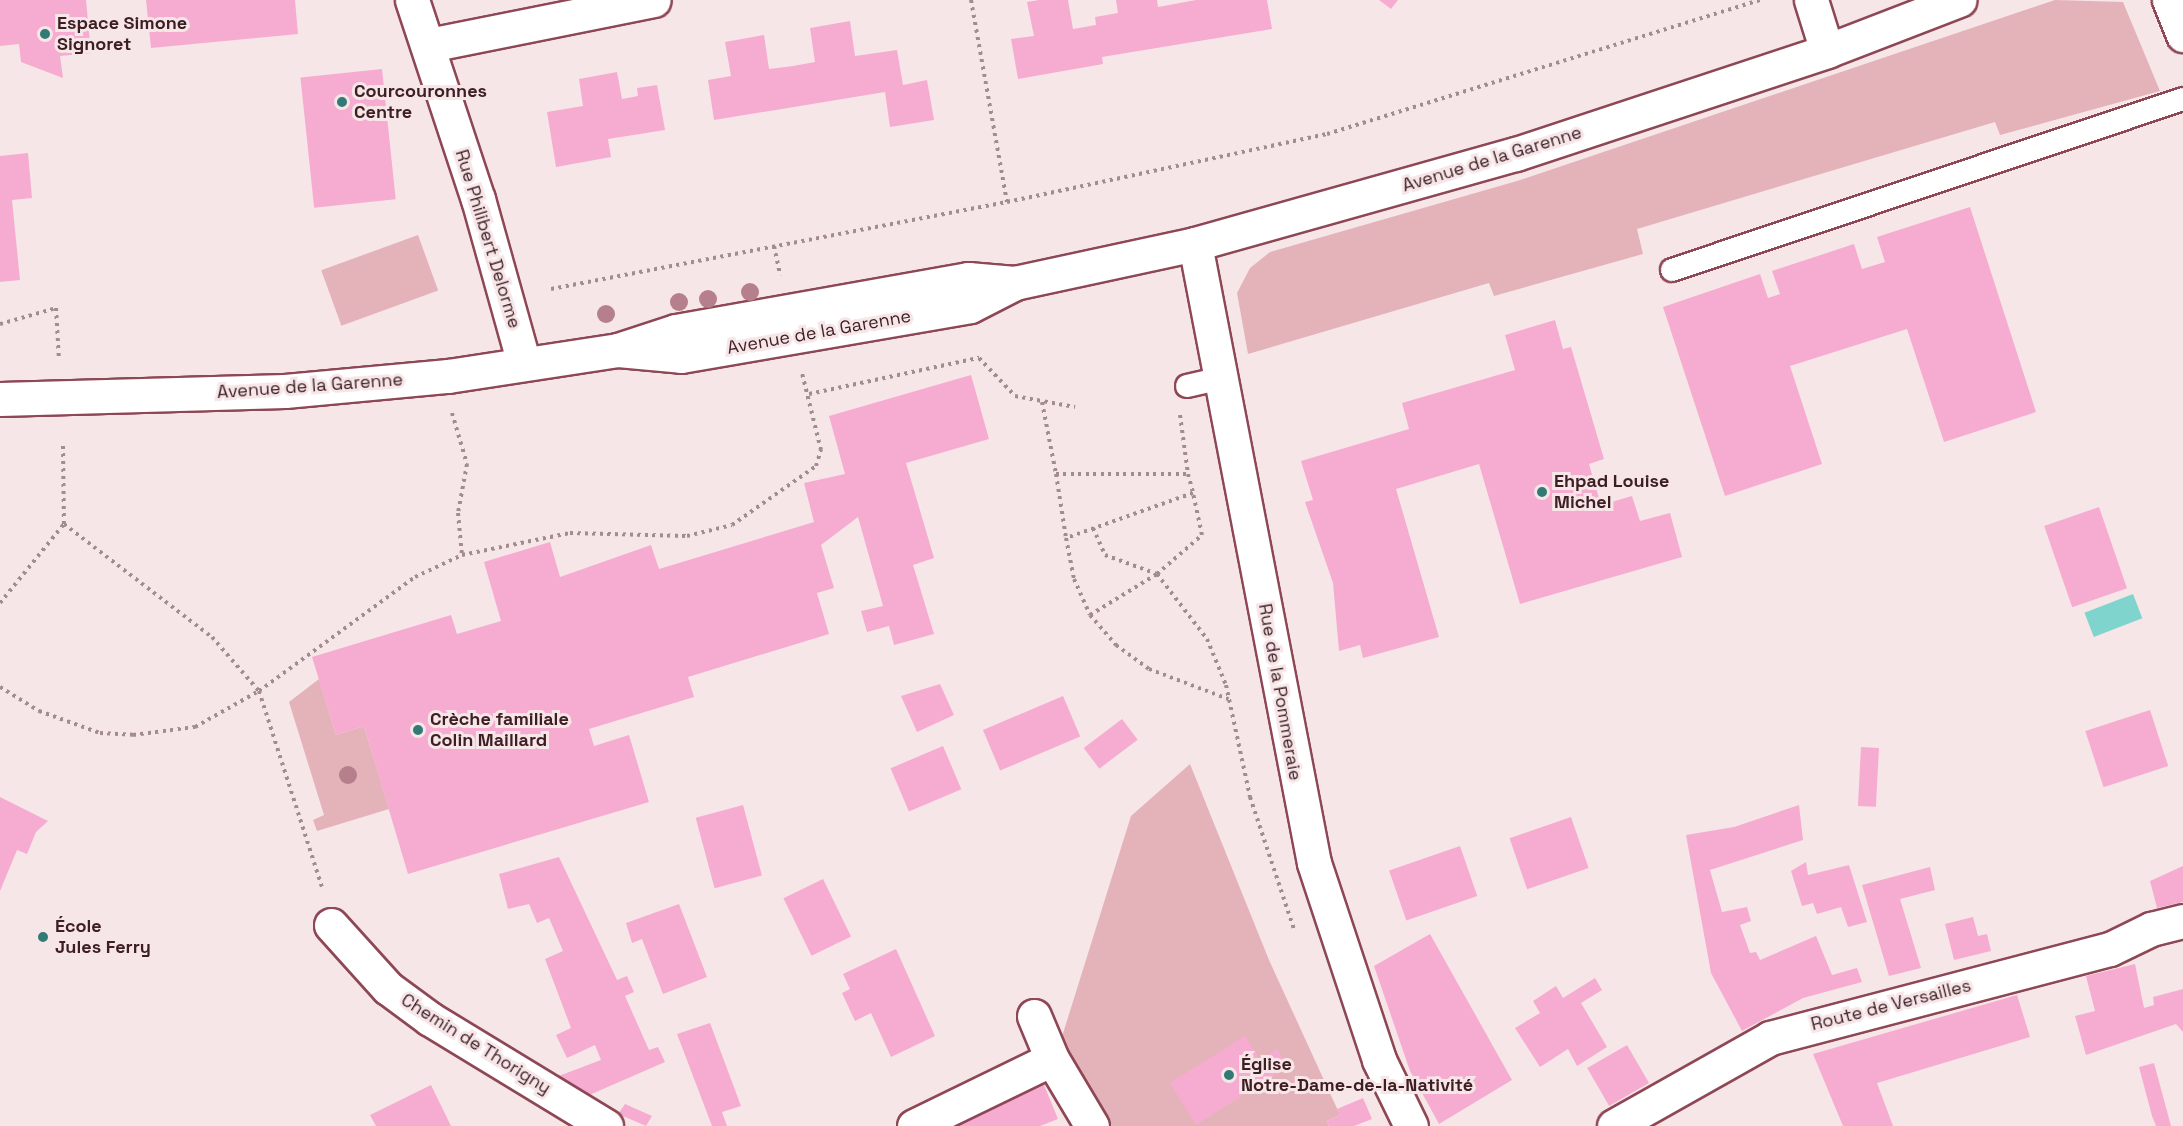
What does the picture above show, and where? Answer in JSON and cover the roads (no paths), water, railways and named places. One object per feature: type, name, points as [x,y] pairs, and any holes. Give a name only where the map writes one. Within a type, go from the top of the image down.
[{"type":"street","name":"Rue Philibert Delorme","points":[[412,0],[429,45],[524,364]]},
{"type":"street","points":[[429,45],[654,0]]},
{"type":"street","points":[[1811,0],[1827,51]]},
{"type":"street","name":"Avenue de la Garenne","points":[[0,399],[285,391],[524,364],[618,350],[681,356],[970,306],[1015,283],[1195,244],[1516,154],[1827,51],[1959,0]]},
{"type":"street","points":[[2169,0],[2183,35]]},
{"type":"street","name":"Rue de la Pommeraie","points":[[1195,244],[1223,378],[1314,863],[1379,1060],[1411,1126]]},
{"type":"street","name":"Route de Versailles","points":[[1614,1126],[1770,1038],[1813,1024],[2099,952],[2183,921]]},
{"type":"street","name":"Chemin de Thorigny","points":[[331,925],[388,988],[430,1019],[606,1126]]},
{"type":"street","points":[[1034,1016],[1052,1059],[1092,1126]]},
{"type":"street","points":[[914,1126],[1052,1059]]},
{"type":"lane","points":[[1672,270],[2183,99]]},
{"type":"lane","points":[[1183,396],[1223,378]]},
{"type":"water","points":[[2133,594],[2142,618],[2094,637],[2084,613]]},
{"type":"place","name":"Espace Simone Signoret","points":[[45,34]]},
{"type":"place","name":"Courcouronnes Centre","points":[[342,102]]},
{"type":"place","name":"Ehpad Louise Michel","points":[[1542,492]]},
{"type":"place","name":"Crèche familiale Colin Maillard","points":[[418,730]]},
{"type":"place","name":"École Jules Ferry","points":[[43,937]]},
{"type":"place","name":"Église Notre-Dame-de-la-Nativité","points":[[1229,1075]]}]
